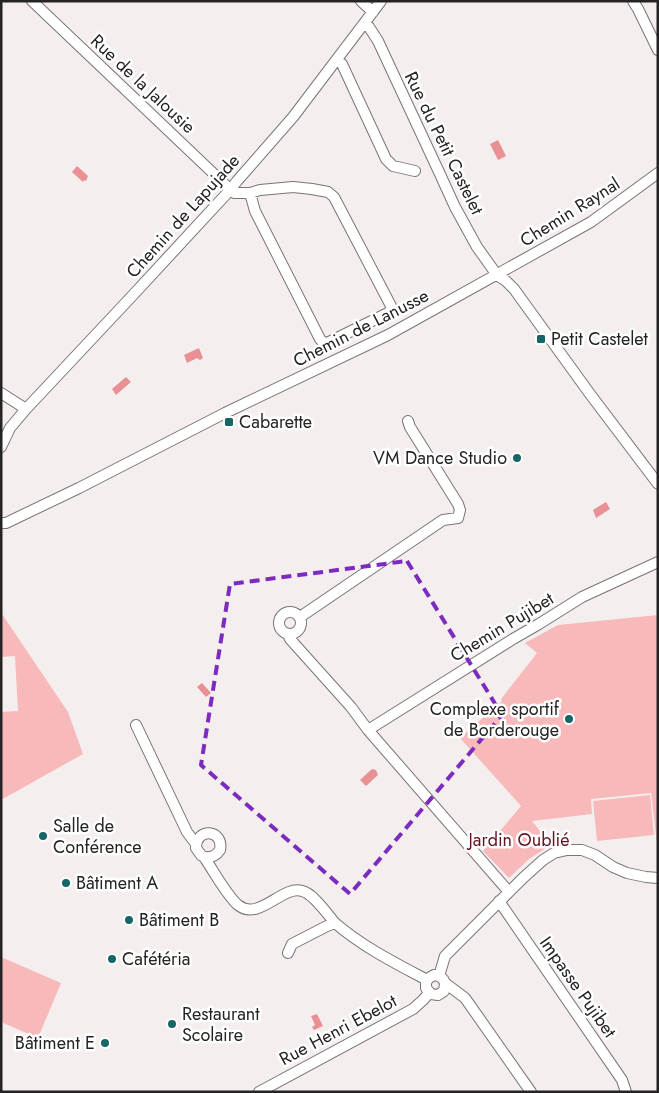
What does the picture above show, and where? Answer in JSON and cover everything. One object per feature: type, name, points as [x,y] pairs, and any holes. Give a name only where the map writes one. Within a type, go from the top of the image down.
[{"type":"street","name":"Rue de la Jalousie","points":[[32,1],[231,190]]},
{"type":"street","points":[[361,1],[373,12]]},
{"type":"street","name":"Chemin de Lapujade","points":[[3,441],[10,428],[26,409],[231,190],[293,117],[381,1]]},
{"type":"street","points":[[632,1],[638,9],[658,50]]},
{"type":"street","name":"Rue du Petit Castelet","points":[[364,24],[369,27],[378,41],[456,207],[477,247],[497,275]]},
{"type":"street","points":[[337,61],[342,64],[386,159],[393,166],[415,171]]},
{"type":"street","name":"Chemin Raynal","points":[[497,275],[591,222],[658,173]]},
{"type":"street","points":[[231,190],[234,193],[250,193],[266,189],[293,187],[312,188],[328,192],[334,197],[344,215],[391,310],[327,343],[323,342],[255,211],[250,193]]},
{"type":"street","points":[[497,275],[514,289],[658,484]]},
{"type":"street","name":"Chemin de Lanusse","points":[[1,523],[6,523],[56,499],[388,335],[497,275]]},
{"type":"street","points":[[1,393],[26,409]]},
{"type":"street","points":[[300,617],[443,520],[458,518],[460,510],[458,504],[408,421]]},
{"type":"street","name":"Chemin Pujibet","points":[[368,730],[582,597],[658,562]]},
{"type":"street","points":[[286,612],[297,614],[300,617],[300,628],[295,633],[284,633],[279,628],[280,617],[286,612]]},
{"type":"street","points":[[288,634],[290,639],[509,892]]},
{"type":"street","points":[[136,725],[187,832],[196,844],[198,852],[204,857],[231,897],[239,905],[248,909],[256,909],[294,890],[303,891],[310,895],[335,923],[350,936],[427,980]]},
{"type":"street","points":[[196,844],[205,834],[214,834],[218,837],[221,846],[220,850],[213,857],[204,857]]},
{"type":"street","points":[[434,993],[445,988],[442,979],[445,956],[499,901],[543,860],[554,854],[567,850],[582,850],[595,854],[627,874],[658,878]]},
{"type":"street","name":"Impasse Pujibet","points":[[499,901],[622,1080],[626,1092]]},
{"type":"street","points":[[288,953],[292,944],[335,923]]},
{"type":"street","points":[[459,994],[434,993],[427,990],[427,980],[434,975],[442,979],[465,998],[531,1092]]},
{"type":"street","name":"Rue Henri Ebelot","points":[[259,1092],[413,1009],[434,993]]},
{"type":"highlighted area","points":[[407,561],[502,715],[350,894],[201,765],[230,584]]},
{"type":"green space","points":[[2,614],[68,712],[83,754],[1,800],[1,712],[18,711],[15,656],[1,657]]},
{"type":"green space","name":"Complexe sportif de Borderouge","points":[[658,615],[658,852],[651,793],[591,799],[592,814],[532,821],[551,845],[529,859],[509,878],[483,851],[521,806],[460,738],[502,701],[501,699],[537,653],[525,643],[558,625]]},
{"type":"green space","points":[[650,795],[654,835],[597,841],[593,801]]},
{"type":"green space","points":[[1,957],[61,983],[38,1038],[1,1022]]},
{"type":"shaded area","points":[[498,140],[506,156],[498,160],[490,144]]},
{"type":"shaded area","points":[[77,166],[88,176],[86,181],[84,180],[83,182],[72,172]]},
{"type":"shaded area","points":[[199,348],[203,358],[200,360],[197,358],[187,363],[184,355]]},
{"type":"shaded area","points":[[126,377],[131,382],[116,395],[112,389]]},
{"type":"shaded area","points":[[606,502],[610,509],[596,518],[593,510]]},
{"type":"shaded area","points":[[202,683],[211,693],[206,697],[197,687]]},
{"type":"shaded area","points":[[372,769],[376,770],[378,775],[366,786],[360,780]]},
{"type":"shaded area","points":[[317,1014],[323,1026],[314,1030],[312,1027],[315,1025],[311,1016]]},
{"type":"place","name":"Petit Castelet","points":[[541,339]]},
{"type":"place","name":"Cabarette","points":[[229,422]]},
{"type":"place","name":"VM Dance Studio","points":[[517,458]]},
{"type":"place","name":"Complexe sportif de Borderouge","points":[[569,719]]},
{"type":"place","name":"Salle de Conférence","points":[[43,836]]},
{"type":"place","name":"Bâtiment A","points":[[66,883]]},
{"type":"place","name":"Bâtiment B","points":[[129,920]]},
{"type":"place","name":"Cafétéria","points":[[112,959]]},
{"type":"place","name":"Restaurant Scolaire","points":[[172,1024]]},
{"type":"place","name":"Bâtiment E","points":[[105,1043]]},
{"type":"park label","name":"Jardin Oublié","points":[[519,840]]}]
